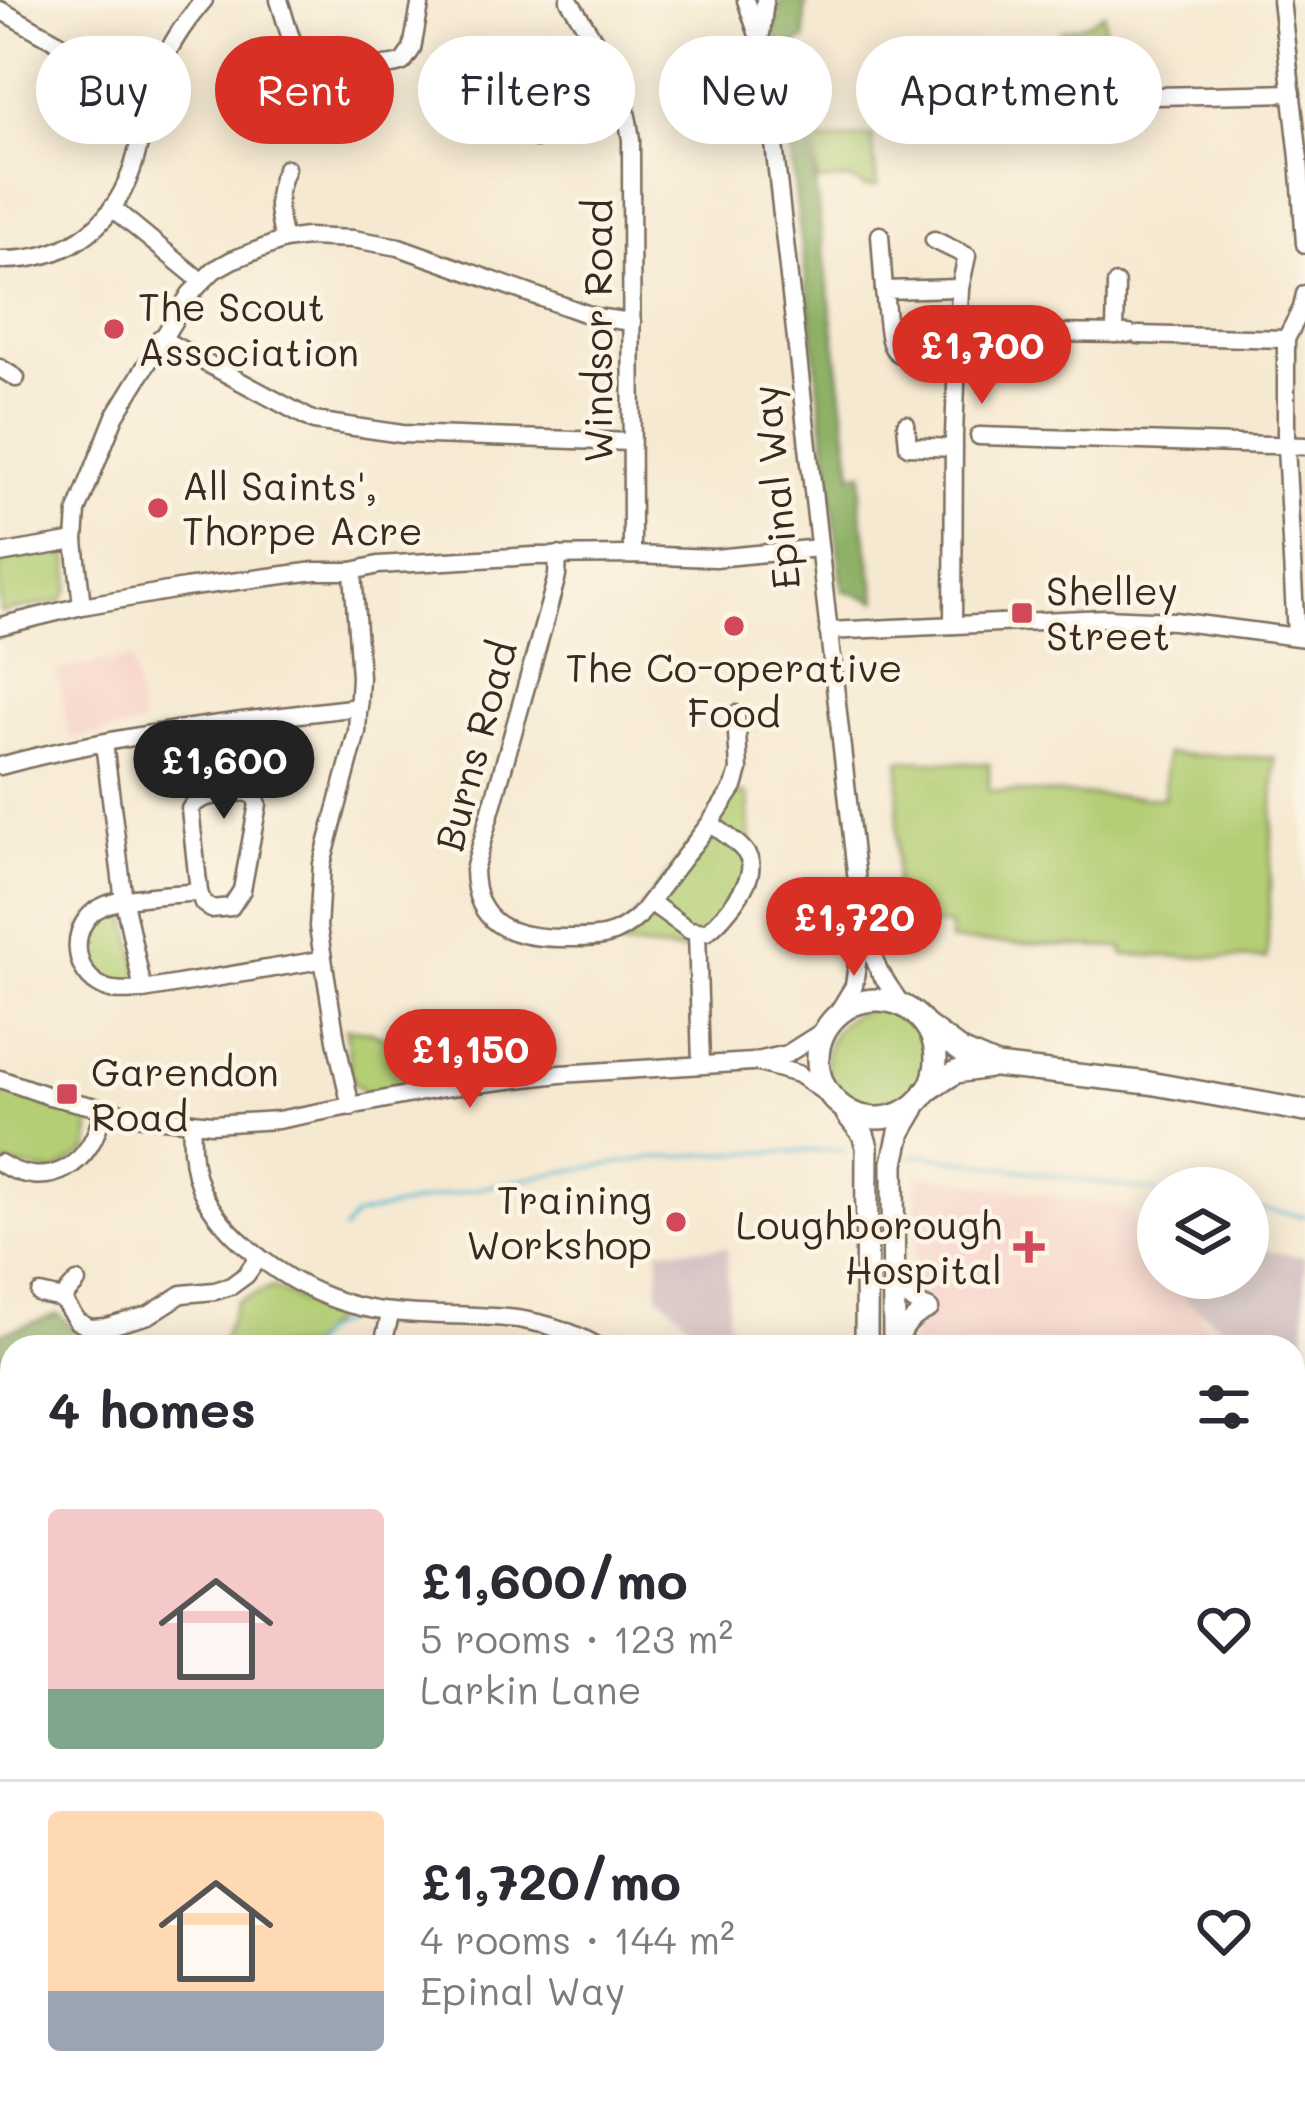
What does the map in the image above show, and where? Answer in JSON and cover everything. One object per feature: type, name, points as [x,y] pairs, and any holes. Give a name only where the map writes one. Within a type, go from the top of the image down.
[{"type":"main road","points":[[866,1335],[867,1147],[863,1134],[822,1082],[821,1042],[830,1025],[860,1003],[882,1000],[902,1006],[961,1051],[996,1066]]},
{"type":"main road","points":[[895,1335],[896,1145],[933,1077],[935,1043],[927,1026]]},
{"type":"main road","points":[[836,1100],[863,1118],[881,1119],[899,1114],[956,1072],[996,1066],[1150,1083],[1305,1111]]},
{"type":"street","points":[[177,36],[204,0]]},
{"type":"street","points":[[279,0],[298,50],[309,61],[384,68],[403,62],[412,49],[421,0]]},
{"type":"street","name":"Windsor Road","points":[[569,0],[593,36]]},
{"type":"street","name":"Epinal Way","points":[[746,0],[758,36]]},
{"type":"street","name":"Epinal Way","points":[[761,36],[765,0]]},
{"type":"street","points":[[1281,0],[1305,244]]},
{"type":"street","points":[[0,10],[46,36]]},
{"type":"street","points":[[1162,96],[1292,93]]},
{"type":"street","points":[[0,260],[50,256],[80,240],[112,208],[130,174],[138,144]]},
{"type":"street","name":"Windsor Road","points":[[630,144],[632,555]]},
{"type":"street","name":"Epinal Way","points":[[772,144],[862,926],[854,986],[830,1025]]},
{"type":"street","points":[[284,241],[277,188],[286,165]]},
{"type":"street","points":[[112,208],[201,281]]},
{"type":"street","points":[[880,236],[890,344],[895,353],[903,358],[958,355]]},
{"type":"street","points":[[82,606],[76,511],[115,416],[160,338],[201,281],[232,260],[284,241],[337,238],[399,247],[595,317],[632,322]]},
{"type":"street","points":[[934,240],[967,256],[960,288],[953,625]]},
{"type":"street","points":[[1116,284],[1127,334]]},
{"type":"street","points":[[884,290],[960,288]]},
{"type":"street","points":[[828,631],[1105,618],[1174,621],[1300,637],[1294,332],[1305,294]]},
{"type":"street","points":[[960,332],[1294,332]]},
{"type":"street","points":[[160,338],[314,422],[401,434],[631,442]]},
{"type":"street","points":[[906,424],[908,446],[954,448]]},
{"type":"street","points":[[979,436],[1296,446]]},
{"type":"street","points":[[0,554],[75,541]]},
{"type":"street","points":[[0,626],[82,606],[238,580],[378,565],[558,555],[715,558],[819,548]]},
{"type":"street","name":"Burns Road","points":[[558,555],[548,613],[474,870],[476,897],[498,925],[544,937],[608,937],[627,928],[710,824],[737,777],[743,718]]},
{"type":"street","points":[[351,1107],[318,927],[322,864],[352,757],[359,707],[353,571]]},
{"type":"street","points":[[0,766],[60,750],[359,707]]},
{"type":"street","points":[[104,743],[124,901],[143,990]]},
{"type":"street","points":[[247,792],[258,804],[238,899],[231,907],[211,910],[199,892],[190,808],[203,798],[247,792]]},
{"type":"street","points":[[650,902],[697,932],[706,932],[721,921],[752,873],[751,864],[741,847],[710,824]]},
{"type":"street","points":[[199,892],[124,901],[102,906],[90,915],[77,943],[79,959],[92,980],[116,991],[143,990],[321,960]]},
{"type":"street","name":"Epinal Way","points":[[862,926],[879,971],[902,1006]]},
{"type":"street","points":[[697,932],[701,1064]]},
{"type":"street","points":[[0,1079],[102,1111],[192,1122],[278,1120],[443,1088],[560,1074],[752,1062],[787,1054],[830,1025]]},
{"type":"street","points":[[752,1062],[798,1074],[836,1100]]},
{"type":"street","points":[[0,1162],[33,1176],[72,1166],[99,1132],[102,1111]]},
{"type":"street","points":[[192,1122],[194,1168],[205,1202],[259,1257],[312,1291],[343,1303],[392,1312],[524,1318],[574,1335]]},
{"type":"street","points":[[892,1225],[902,1288],[912,1301],[930,1309],[912,1318],[900,1335]]},
{"type":"street","points":[[40,1294],[62,1299],[77,1321],[106,1328],[149,1315],[182,1294],[231,1286],[259,1257]]},
{"type":"street","points":[[62,1299],[77,1282]]},
{"type":"street","points":[[385,1335],[392,1312]]},
{"type":"shaded area","points":[[131,658],[143,726],[69,739],[57,670]]},
{"type":"shaded area","name":"Loughborough Hospital","points":[[917,1174],[1122,1207],[1132,1213],[1137,1227],[1137,1299],[1185,1299],[1201,1311],[1198,1317],[1223,1335],[913,1335]]},
{"type":"shaded area","points":[[727,1248],[729,1335],[703,1335],[658,1294],[659,1249]]},
{"type":"shaded area","points":[[1269,1251],[1305,1257],[1305,1335],[1233,1335],[1184,1299],[1269,1299]]},
{"type":"green space","points":[[781,0],[809,0],[805,36],[775,36]]},
{"type":"green space","points":[[1104,13],[1105,36],[1061,36],[1061,31]]},
{"type":"green space","points":[[856,138],[856,144],[873,144],[877,186],[865,187],[850,179],[818,182],[815,144],[832,144],[832,140]]},
{"type":"green space","points":[[810,144],[852,474],[863,472],[860,505],[877,601],[843,590],[790,147]]},
{"type":"green space","points":[[67,551],[70,584],[61,601],[0,613],[0,560],[7,555]]},
{"type":"green space","points":[[1166,754],[1275,758],[1267,959],[1123,955],[1123,948],[950,941],[950,925],[894,923],[900,760],[989,764],[989,791],[1164,798]]},
{"type":"green space","points":[[745,794],[752,873],[698,952],[615,946],[608,937],[627,928],[729,795]]},
{"type":"green space","points":[[124,901],[143,990],[116,991],[83,970],[82,927]]},
{"type":"green space","points":[[877,1009],[896,1013],[913,1024],[924,1041],[928,1060],[924,1079],[913,1096],[896,1107],[877,1111],[858,1107],[841,1096],[830,1079],[826,1060],[830,1041],[841,1024],[858,1013]]},
{"type":"green space","points":[[346,1029],[371,1032],[393,1044],[407,1063],[411,1089],[367,1093],[351,1080]]},
{"type":"green space","points":[[0,1081],[87,1118],[89,1150],[54,1173],[0,1163]]},
{"type":"green space","points":[[273,1287],[334,1318],[318,1335],[225,1335],[237,1302]]},
{"type":"green space","points":[[58,1314],[81,1335],[0,1335]]},
{"type":"waterway","points":[[343,1231],[355,1216],[591,1167],[680,1156],[845,1150]]},
{"type":"waterway","points":[[911,1157],[925,1155],[1137,1189]]},
{"type":"waterway","points":[[1269,1210],[1305,1216]]},
{"type":"waterway","points":[[318,1335],[344,1321]]},
{"type":"place","name":"The Scout Association","points":[[114,329]]},
{"type":"place","name":"All Saints', Thorpe Acre","points":[[158,508]]},
{"type":"place","name":"Shelley Street","points":[[1022,613]]},
{"type":"place","name":"The Co-operative Food","points":[[734,626]]},
{"type":"place","name":"Garendon Road","points":[[67,1094]]},
{"type":"place","name":"Training Workshop","points":[[676,1222]]},
{"type":"place","name":"Loughborough Hospital","points":[[1029,1247]]}]
